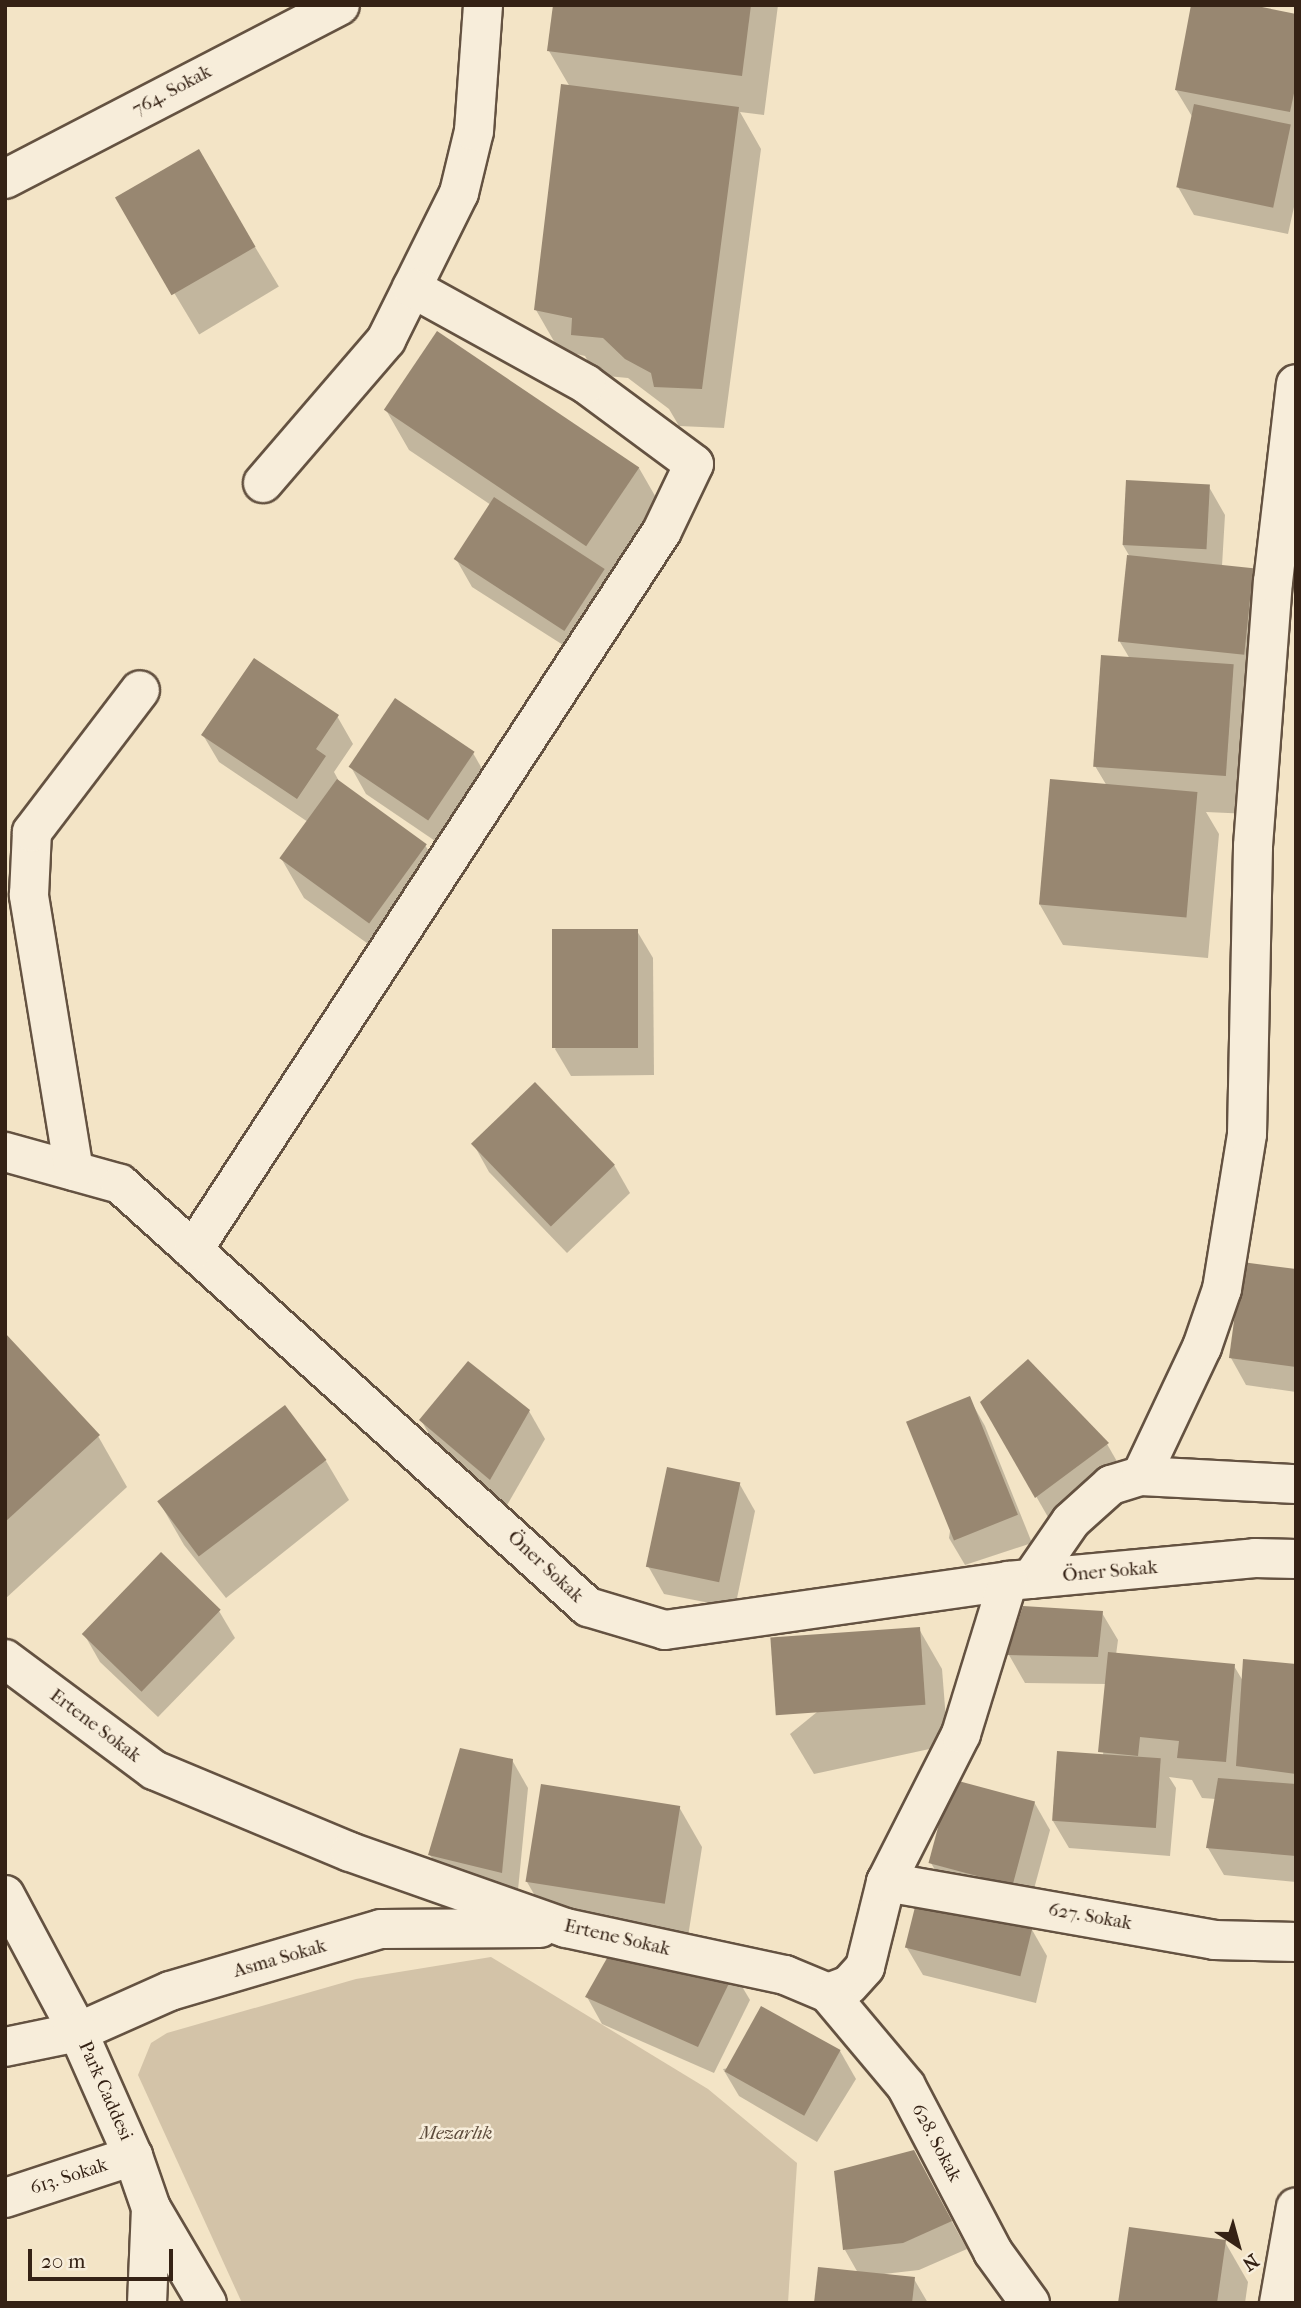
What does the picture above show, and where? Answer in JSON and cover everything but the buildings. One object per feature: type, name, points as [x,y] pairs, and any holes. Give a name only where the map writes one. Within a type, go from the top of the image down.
[{"type":"street","points":[[262,482],[386,340],[458,193],[474,131],[483,5]]},
{"type":"street","name":"764. Sokak","points":[[5,179],[320,9]]},
{"type":"street","points":[[193,1250],[662,531],[694,464],[586,384],[412,288]]},
{"type":"street","points":[[1141,1476],[1202,1347],[1222,1289],[1248,1134],[1253,846],[1273,582],[1296,384]]},
{"type":"street","points":[[74,1171],[29,895],[32,832],[140,690]]},
{"type":"street","name":"Öner Sokak","points":[[5,1152],[120,1184],[588,1607],[664,1630],[1020,1580],[1255,1558],[1296,1559]]},
{"type":"street","points":[[828,1993],[849,1986],[865,1967],[886,1882],[961,1734],[1020,1580],[1071,1521],[1111,1485],[1141,1476],[1296,1484]]},
{"type":"street","name":"Ertene Sokak","points":[[5,1659],[154,1770],[350,1852],[566,1928],[785,1975],[828,1993]]},
{"type":"street","name":"627. Sokak","points":[[886,1882],[1214,1940],[1296,1942]]},
{"type":"street","name":"Park Caddesi","points":[[5,1895],[78,2032],[133,2156],[151,2208],[147,2303]]},
{"type":"street","name":"Asma Sokak","points":[[5,2047],[78,2032],[170,1991],[381,1929],[566,1928]]},
{"type":"street","name":"628. Sokak","points":[[828,1993],[906,2086],[993,2252],[1030,2303]]},
{"type":"street","name":"613. Sokak","points":[[5,2198],[133,2156]]},
{"type":"street","points":[[1279,2303],[1296,2207]]},
{"type":"street","points":[[151,2208],[207,2303]]},
{"type":"green space","name":"Mezarlık","points":[[491,1957],[708,2089],[797,2163],[788,2303],[242,2303],[138,2075],[151,2043],[167,2033],[356,1979]]}]
